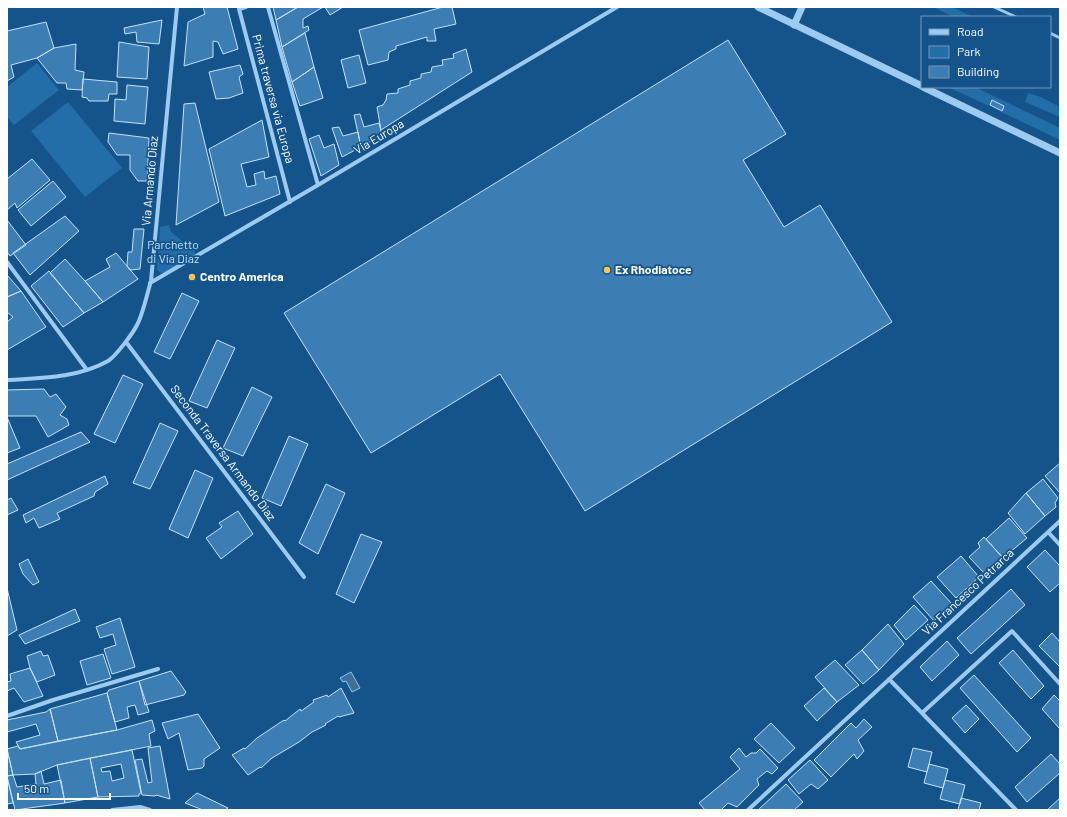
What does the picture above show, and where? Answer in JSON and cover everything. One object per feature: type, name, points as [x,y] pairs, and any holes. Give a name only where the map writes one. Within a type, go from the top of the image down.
[{"type":"street","name":"Via Armando Diaz","points":[[7,380],[78,374],[110,360],[126,342],[138,324],[151,282],[177,7]]},
{"type":"street","name":"Prima traversa via Europa","points":[[246,7],[238,8],[290,202]]},
{"type":"street","name":"Prima traversa via Europa","points":[[268,7],[318,185]]},
{"type":"street","name":"Via Europa","points":[[151,282],[290,202],[617,7]]},
{"type":"street","points":[[758,7],[921,86]]},
{"type":"street","points":[[794,25],[802,7]]},
{"type":"street","points":[[925,88],[1060,153]]},
{"type":"street","points":[[7,262],[86,370]]},
{"type":"street","name":"Seconda Traversa Armando Diaz","points":[[126,342],[304,578]]},
{"type":"street","name":"Via Francesco Petrarca","points":[[748,810],[1060,521]]},
{"type":"street","points":[[1048,532],[1060,545]]},
{"type":"street","points":[[922,713],[1012,631],[1060,684]]},
{"type":"street","points":[[7,716],[53,700],[158,669]]},
{"type":"street","points":[[889,679],[1016,810]]},
{"type":"street","points":[[112,810],[150,810]]},
{"type":"lane","points":[[994,7],[1014,16]]},
{"type":"lane","points":[[1051,34],[1060,38]]},
{"type":"green space","points":[[933,7],[952,7],[971,16],[952,16]]},
{"type":"green space","points":[[37,63],[59,90],[14,125],[7,117],[7,87]]},
{"type":"green space","points":[[950,88],[977,88],[1060,128],[1060,140],[1001,112],[1004,106],[993,100],[989,106]]},
{"type":"green space","points":[[1028,93],[1041,97],[1060,107],[1060,117],[1025,102]]},
{"type":"green space","points":[[68,102],[122,168],[85,197],[31,131]]},
{"type":"green space","name":"Parchetto di Via Diaz","points":[[169,225],[171,232],[195,251],[195,254],[166,272],[161,273],[157,270],[160,227]]},
{"type":"shaded area","points":[[351,672],[360,688],[352,692],[346,681],[343,682],[340,678]]},
{"type":"building","points":[[203,7],[227,7],[238,49],[223,54],[218,42],[213,41],[213,57],[184,66],[188,22],[205,14]]},
{"type":"building","points":[[273,7],[298,7],[276,20]]},
{"type":"building","points":[[298,7],[323,7],[303,19],[303,28],[308,26],[309,30],[282,47],[276,20]]},
{"type":"building","points":[[325,7],[343,7],[330,15]]},
{"type":"building","points":[[443,7],[452,7],[456,24],[434,29],[436,41],[427,41],[427,37],[396,46],[396,49],[389,52],[388,60],[368,65],[359,30]]},
{"type":"building","points":[[162,20],[159,44],[137,42],[136,32],[125,34],[124,28]]},
{"type":"building","points":[[46,22],[54,48],[37,58],[11,65],[14,77],[7,81],[7,31]]},
{"type":"building","points":[[305,33],[314,67],[292,82],[282,47]]},
{"type":"building","name":"Ex Rhodiatoce","points":[[728,40],[786,134],[743,160],[784,227],[820,205],[892,322],[585,511],[500,374],[371,453],[284,313]]},
{"type":"building","points":[[119,42],[149,47],[147,79],[117,77]]},
{"type":"building","points":[[76,44],[75,70],[84,72],[82,90],[67,89],[66,83],[57,83],[37,58],[54,48]]},
{"type":"building","points":[[466,49],[472,72],[381,130],[377,107],[383,105],[387,94],[398,93],[398,89],[410,85],[410,81],[421,78],[421,74],[431,72],[432,67],[443,65],[442,60],[454,58],[453,54]]},
{"type":"building","points":[[359,55],[366,83],[348,88],[341,60]]},
{"type":"building","points":[[240,65],[243,74],[239,77],[243,93],[229,98],[216,99],[209,72]]},
{"type":"building","points":[[314,67],[323,98],[300,106],[292,82]]},
{"type":"building","points":[[83,79],[117,82],[117,94],[109,94],[108,101],[89,101],[87,98],[82,97]]},
{"type":"building","points":[[127,85],[148,87],[145,124],[114,121],[115,99],[126,100]]},
{"type":"building","points":[[992,100],[1004,106],[1002,111],[990,105]]},
{"type":"building","points":[[195,103],[219,202],[176,225],[184,104]]},
{"type":"building","points":[[360,114],[364,127],[379,123],[382,135],[361,147],[354,115]]},
{"type":"building","points":[[262,120],[269,157],[241,164],[247,187],[256,185],[254,174],[264,171],[265,179],[276,176],[280,194],[225,216],[209,149]]},
{"type":"building","points":[[339,127],[343,136],[358,132],[361,147],[342,157],[332,128]]},
{"type":"building","points":[[109,133],[149,138],[147,181],[138,181],[130,170],[130,155],[117,155],[108,142]]},
{"type":"building","points":[[319,135],[324,148],[334,144],[339,165],[321,176],[309,139]]},
{"type":"building","points":[[32,159],[50,180],[17,208],[15,203],[7,210],[7,179]]},
{"type":"building","points":[[53,181],[66,197],[31,226],[18,210]]},
{"type":"building","points":[[65,216],[79,231],[30,275],[13,253]]},
{"type":"building","points":[[7,220],[26,245],[10,256],[7,252]]},
{"type":"building","points":[[134,229],[144,229],[140,269],[130,270],[127,266],[128,252],[132,252]]},
{"type":"building","points":[[116,253],[138,279],[103,302],[85,281],[110,267],[106,259]]},
{"type":"building","points":[[65,259],[103,302],[84,313],[50,273]]},
{"type":"building","points":[[49,271],[84,313],[63,327],[31,286]]},
{"type":"building","points":[[7,275],[21,291],[7,297]]},
{"type":"building","points":[[21,291],[46,327],[7,350],[7,322],[13,317],[7,312],[7,297]]},
{"type":"building","points":[[182,293],[199,301],[170,359],[154,352]]},
{"type":"building","points":[[217,340],[235,348],[207,408],[189,401]]},
{"type":"building","points":[[123,375],[143,384],[115,443],[94,434]]},
{"type":"building","points":[[252,387],[272,397],[243,456],[223,448]]},
{"type":"building","points":[[44,389],[50,397],[56,394],[66,407],[60,415],[67,419],[69,425],[48,437],[36,416],[7,416],[7,390]]},
{"type":"building","points":[[7,417],[20,448],[7,453]]},
{"type":"building","points":[[160,423],[178,431],[150,489],[133,483]]},
{"type":"building","points":[[81,432],[90,442],[7,480],[7,464]]},
{"type":"building","points":[[289,436],[308,444],[281,506],[262,498]]},
{"type":"building","points":[[1060,463],[1060,493],[1045,476]]},
{"type":"building","points":[[195,470],[213,478],[188,538],[169,529]]},
{"type":"building","points":[[105,476],[108,484],[95,492],[94,496],[57,513],[60,519],[39,528],[34,518],[26,523],[23,515]]},
{"type":"building","points":[[1043,479],[1058,498],[1055,503],[1056,507],[1045,516],[1026,493]]},
{"type":"building","points":[[326,484],[345,493],[318,554],[299,543]]},
{"type":"building","points":[[1026,493],[1045,516],[1025,534],[1008,513]]},
{"type":"building","points":[[11,498],[18,510],[7,515],[7,500]]},
{"type":"building","points":[[238,511],[253,534],[221,559],[206,538],[222,527],[219,523]]},
{"type":"building","points":[[1009,518],[1027,538],[1003,558],[986,539]]},
{"type":"building","points":[[361,534],[382,542],[354,603],[336,594]]},
{"type":"building","points":[[984,537],[1003,558],[986,575],[969,557],[980,547],[978,543]]},
{"type":"building","points":[[1045,550],[1060,566],[1060,583],[1050,592],[1027,567]]},
{"type":"building","points":[[961,556],[979,577],[956,598],[937,577]]},
{"type":"building","points":[[28,559],[39,582],[33,585],[23,574],[19,564]]},
{"type":"building","points":[[931,581],[952,604],[934,621],[913,597]]},
{"type":"building","points":[[7,588],[17,630],[7,636]]},
{"type":"building","points":[[1011,589],[1025,605],[971,654],[957,638]]},
{"type":"building","points":[[914,605],[928,620],[906,640],[894,625]]},
{"type":"building","points":[[75,609],[80,621],[25,644],[19,635]]},
{"type":"building","points":[[120,618],[135,667],[112,674],[104,649],[116,645],[113,634],[100,638],[96,627]]},
{"type":"building","points":[[888,624],[904,644],[879,670],[862,650]]},
{"type":"building","points":[[1052,633],[1060,642],[1059,666],[1039,646]]},
{"type":"building","points":[[947,641],[959,655],[932,681],[920,667]]},
{"type":"building","points":[[862,650],[879,670],[863,684],[845,665]]},
{"type":"building","points":[[1013,650],[1044,686],[1031,699],[999,663]]},
{"type":"building","points":[[41,651],[43,656],[48,655],[55,675],[37,682],[30,668],[27,656]]},
{"type":"building","points":[[103,654],[111,678],[87,685],[80,661]]},
{"type":"building","points":[[835,660],[859,685],[837,702],[815,677]]},
{"type":"building","points":[[30,668],[43,696],[24,702],[14,688],[7,691],[7,682],[11,681],[10,674]]},
{"type":"building","points":[[171,671],[186,692],[184,695],[145,705],[139,681]]},
{"type":"building","points":[[974,675],[1031,738],[1017,752],[960,688]]},
{"type":"building","points":[[139,681],[149,712],[138,715],[135,705],[127,707],[129,718],[115,722],[107,693],[109,690]]},
{"type":"building","points":[[341,688],[354,713],[338,716],[272,758],[261,768],[260,767],[248,775],[232,755],[244,748],[245,749],[257,738],[284,720],[285,721],[300,709],[301,711],[314,702],[313,700],[327,695],[328,697]]},
{"type":"building","points":[[824,688],[837,702],[817,721],[804,706]]},
{"type":"building","points":[[107,693],[117,730],[58,741],[50,709]]},
{"type":"building","points":[[1054,695],[1060,701],[1060,729],[1042,709]]},
{"type":"building","points":[[966,705],[979,719],[965,733],[952,718]]},
{"type":"building","points":[[50,709],[58,741],[20,749],[16,742],[40,735],[36,724],[7,732],[7,720],[46,712]]},
{"type":"building","points":[[198,714],[220,748],[204,759],[204,766],[202,768],[188,770],[179,733],[168,739],[162,723]]},
{"type":"building","points":[[864,719],[872,727],[858,740],[864,751],[857,759],[854,754],[831,777],[814,760],[851,723],[856,728]]},
{"type":"building","points":[[152,720],[155,731],[149,734],[151,746],[57,765],[35,774],[13,775],[7,749],[18,746],[20,749],[117,730]]},
{"type":"building","points":[[771,723],[795,748],[779,763],[754,739]]},
{"type":"building","points":[[160,746],[170,799],[156,795],[142,795],[135,760],[142,759],[148,783],[152,782],[148,748]]},
{"type":"building","points":[[739,748],[746,757],[751,753],[756,753],[760,749],[778,768],[772,774],[767,771],[757,779],[759,785],[737,807],[728,803],[721,810],[705,810],[699,803],[740,769],[730,757]]},
{"type":"building","points":[[913,748],[932,752],[927,772],[908,767]]},
{"type":"building","points":[[7,749],[13,775],[7,776]]},
{"type":"building","points":[[132,750],[141,793],[139,796],[98,797],[90,758]],"holes":[[[121,764],[124,778],[112,781],[110,771],[102,772],[101,768]]]},
{"type":"building","points":[[1051,754],[1060,764],[1060,773],[1027,802],[1015,787]]},
{"type":"building","points":[[90,758],[98,797],[65,803],[57,765]]},
{"type":"building","points":[[810,760],[828,780],[818,789],[811,784],[799,794],[788,780]]},
{"type":"building","points":[[929,764],[948,769],[943,788],[924,783]]},
{"type":"building","points":[[41,771],[44,784],[61,780],[65,803],[15,810],[7,776],[13,775],[17,787],[36,784],[35,774]]},
{"type":"building","points":[[7,777],[13,803],[7,804]]},
{"type":"building","points":[[945,780],[965,785],[960,804],[940,799]]},
{"type":"building","points":[[786,784],[803,802],[794,810],[758,810]]},
{"type":"building","points":[[197,793],[228,808],[225,810],[203,810],[185,803]]},
{"type":"building","points":[[961,798],[981,803],[979,810],[958,810]]},
{"type":"building","points":[[1060,798],[1060,810],[1047,810]]},
{"type":"place","name":"Ex Rhodiatoce","points":[[607,270]]},
{"type":"place","name":"Centro America","points":[[192,277]]}]
